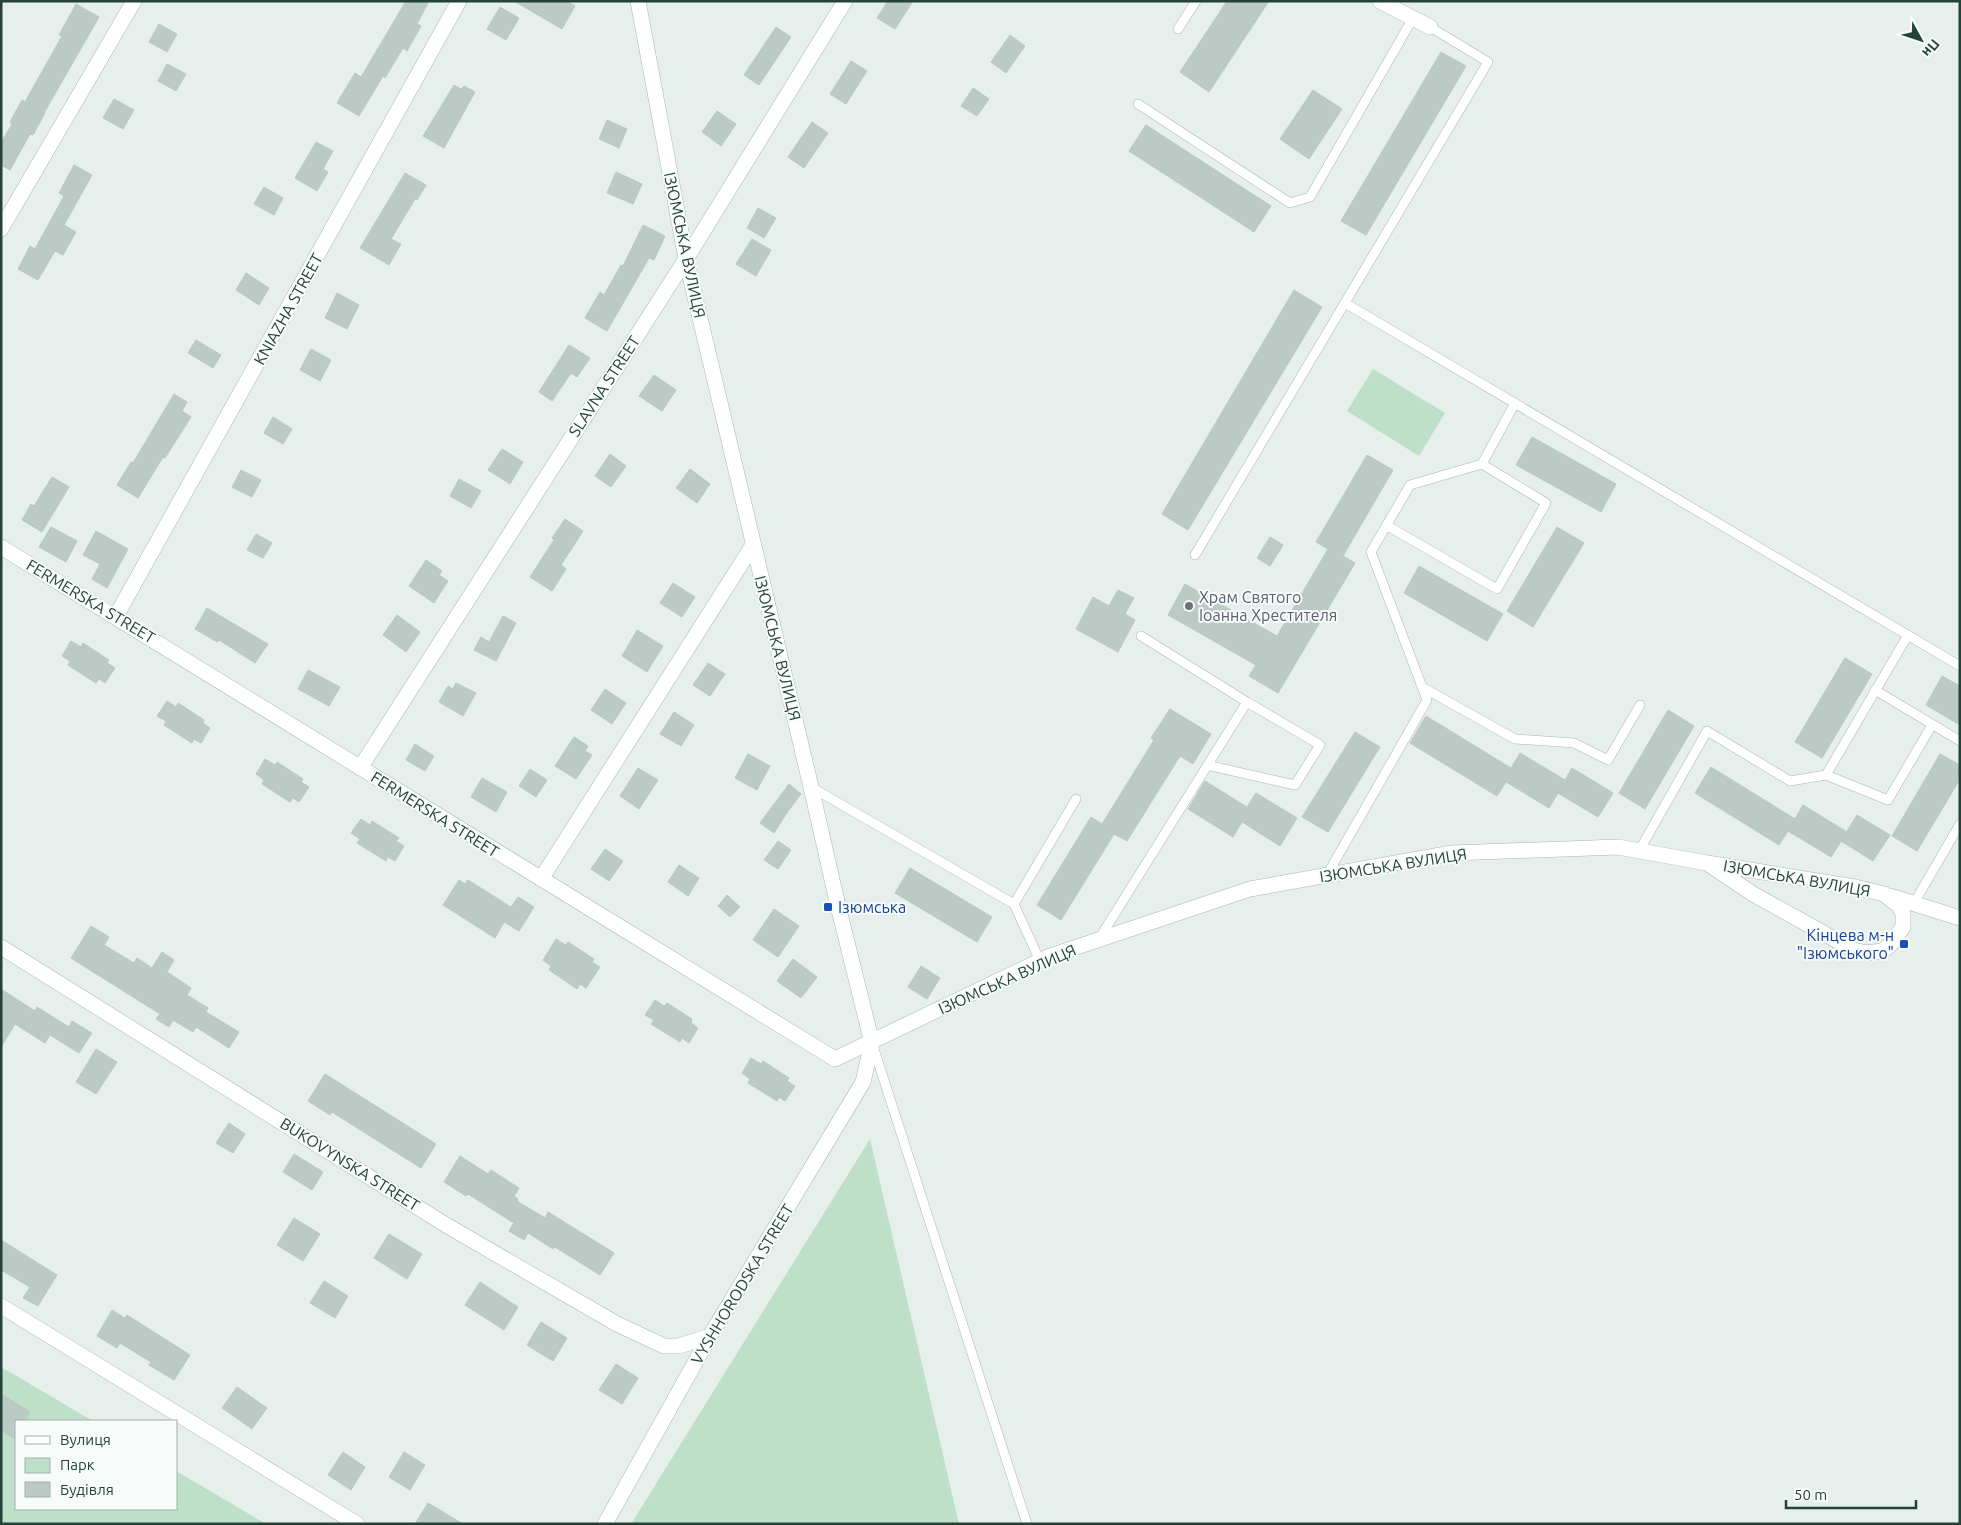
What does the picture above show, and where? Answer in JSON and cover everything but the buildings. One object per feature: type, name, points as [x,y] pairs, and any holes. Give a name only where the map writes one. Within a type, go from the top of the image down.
[{"type":"street","points":[[1,229],[134,1]]},
{"type":"street","name":"KNIAZHA STREET","points":[[116,616],[460,1]]},
{"type":"street","name":"ІЗЮМСЬКА ВУЛИЦЯ","points":[[638,1],[686,259],[872,1043],[1040,961],[1099,939],[1250,889],[1452,854],[1618,848],[1639,851],[1856,887],[1884,894],[1899,906],[1903,913],[1903,927],[1890,945],[1882,951],[1865,953],[1846,946],[1753,894],[1707,863]]},
{"type":"street","name":"SLAVNA STREET","points":[[360,768],[686,259],[845,1]]},
{"type":"street","points":[[1380,1],[1430,27]]},
{"type":"street","name":"ІЗЮМСЬКА ВУЛИЦЯ","points":[[541,879],[753,545]]},
{"type":"street","name":"FERMERSKA STREET","points":[[1,547],[835,1059],[872,1043]]},
{"type":"street","points":[[1884,894],[1960,918]]},
{"type":"street","name":"BUKOVYNSKA STREET","points":[[1,946],[446,1225],[617,1324],[664,1346],[679,1346],[710,1336]]},
{"type":"street","name":"VYSHHORODSKA STREET","points":[[605,1524],[710,1336],[863,1082],[872,1043]]},
{"type":"street","points":[[1,1306],[357,1524]]},
{"type":"lane","points":[[1178,29],[1196,1]]},
{"type":"lane","points":[[1138,104],[1290,203],[1310,197],[1413,18]]},
{"type":"lane","points":[[1195,556],[1488,62],[1430,27]]},
{"type":"lane","points":[[1345,303],[1960,666]]},
{"type":"lane","points":[[1326,876],[1427,700],[1370,552],[1410,485],[1482,464],[1515,403]]},
{"type":"lane","points":[[1386,525],[1497,589],[1546,503],[1482,464]]},
{"type":"lane","points":[[1826,775],[1908,635]]},
{"type":"lane","points":[[1141,636],[1247,702],[1320,744],[1295,785],[1207,765]]},
{"type":"lane","points":[[1422,687],[1515,739],[1574,744],[1608,760],[1640,705]]},
{"type":"lane","points":[[1875,690],[1960,741]]},
{"type":"lane","points":[[1099,939],[1247,702]]},
{"type":"lane","points":[[1639,851],[1707,732],[1790,781],[1826,775],[1888,800],[1932,725]]},
{"type":"lane","points":[[811,787],[1014,904],[1040,961]]},
{"type":"lane","points":[[1014,904],[1076,799]]},
{"type":"lane","points":[[1914,903],[1960,824]]},
{"type":"lane","points":[[872,1043],[1027,1524]]},
{"type":"green space","points":[[1373,369],[1445,413],[1419,456],[1347,411]]},
{"type":"green space","points":[[870,1139],[959,1524],[631,1524]]},
{"type":"green space","points":[[1,1367],[91,1420],[15,1420],[15,1510],[178,1510],[178,1472],[266,1524],[1,1524]]},
{"type":"place","name":"Храм Святого Іоанна Хрестителя","points":[[1189,606]]},
{"type":"place","name":"Ізюмська","points":[[828,907]]},
{"type":"place","name":"Кінцева м-н \"Ізюмського\"","points":[[1904,944]]}]
